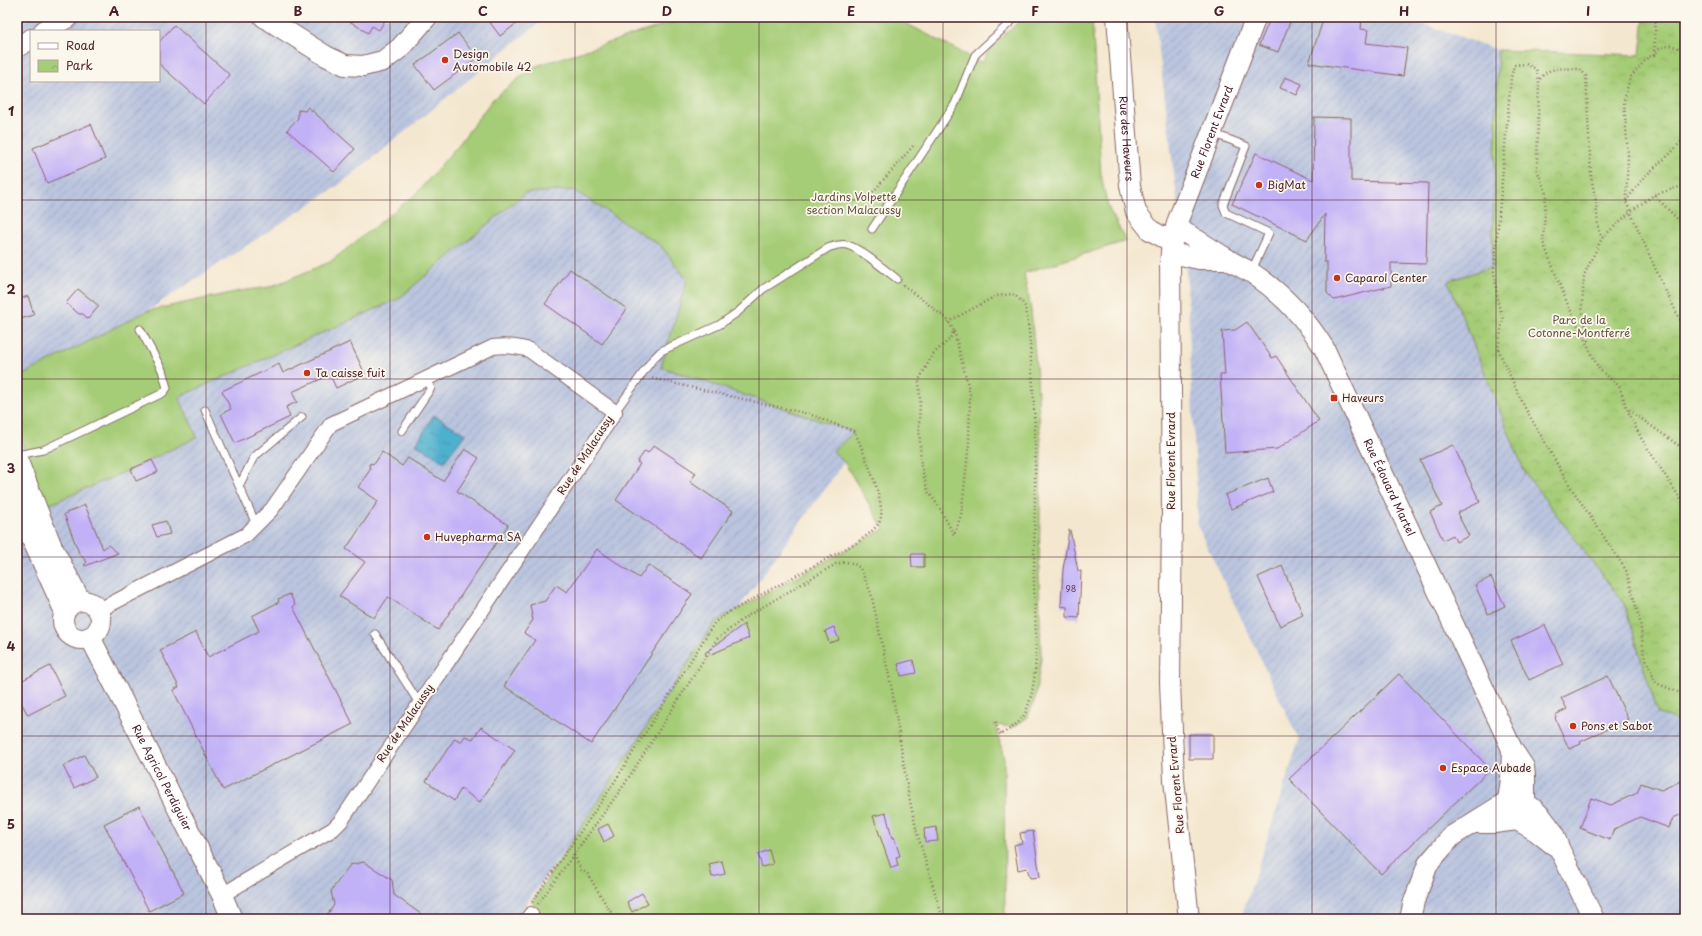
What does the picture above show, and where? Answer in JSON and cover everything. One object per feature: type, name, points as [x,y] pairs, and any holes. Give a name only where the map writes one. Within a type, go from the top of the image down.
[{"type":"street","points":[[46,30],[68,17]]},
{"type":"street","points":[[264,17],[332,59],[345,65],[363,66],[383,61],[395,53],[427,17]]},
{"type":"street","name":"Rue des Haveurs","points":[[1117,17],[1130,186],[1136,212],[1150,230],[1173,241]]},
{"type":"street","name":"Rue Florent Evrard","points":[[1189,919],[1174,780],[1170,682],[1173,241],[1211,132],[1256,17]]},
{"type":"street","points":[[17,47],[30,40]]},
{"type":"street","name":"Rue Édouard Martel","points":[[1173,241],[1197,239],[1226,259],[1251,272],[1284,296],[1312,328],[1324,348],[1512,749],[1511,779],[1517,808]]},
{"type":"street","name":"Rue de Malacussy","points":[[99,610],[246,535],[272,509],[331,424],[493,348],[502,345],[516,346],[529,350],[615,412],[333,830],[222,896]]},
{"type":"street","points":[[17,459],[52,547],[72,605],[62,623],[68,633],[78,639],[90,638],[98,631],[101,621],[99,610],[92,603],[72,605]]},
{"type":"street","points":[[17,501],[31,537],[72,605]]},
{"type":"street","name":"Rue Agricol Perdiguier","points":[[90,638],[222,896],[232,919]]},
{"type":"street","points":[[1410,919],[1414,901],[1428,864],[1452,836],[1475,822],[1494,823],[1517,808],[1541,816],[1553,832],[1559,848],[1594,919]]},
{"type":"lane","points":[[872,229],[955,104],[975,55],[1016,17]]},
{"type":"lane","points":[[1211,132],[1246,146],[1223,204],[1226,213],[1269,233],[1251,272]]},
{"type":"lane","points":[[615,412],[652,360],[661,351],[719,326],[738,312],[763,289],[828,248],[838,245],[846,245],[856,249],[897,279]]},
{"type":"lane","points":[[17,455],[43,450],[163,393],[167,388],[162,370],[140,329]]},
{"type":"lane","points":[[402,431],[431,388],[427,379]]},
{"type":"lane","points":[[205,410],[256,524]]},
{"type":"lane","points":[[239,486],[254,457],[302,417]]},
{"type":"lane","points":[[375,634],[419,702]]},
{"type":"path","points":[[1654,55],[1654,24],[1656,17]]},
{"type":"path","points":[[1685,52],[1682,49],[1670,45],[1659,49],[1654,55],[1648,58],[1630,78],[1624,101],[1628,155],[1626,202],[1660,279],[1685,330]]},
{"type":"path","points":[[1685,506],[1641,438],[1627,409],[1619,386],[1599,368],[1568,303],[1543,242],[1546,192],[1537,170],[1539,80],[1536,69],[1526,64],[1514,65],[1511,78],[1494,271],[1498,303],[1503,318],[1498,349],[1524,406],[1568,483],[1626,570],[1640,621],[1644,655],[1656,683],[1680,693],[1685,693]]},
{"type":"path","points":[[1539,80],[1543,74],[1550,69],[1580,69],[1586,76],[1592,177],[1598,228],[1602,238]]},
{"type":"path","points":[[874,192],[913,146],[939,128]]},
{"type":"path","points":[[1626,202],[1644,177],[1671,153],[1685,137]]},
{"type":"path","points":[[1588,344],[1582,307],[1584,275],[1602,238],[1631,211],[1654,195],[1685,184]]},
{"type":"path","points":[[1654,195],[1661,204],[1685,227]]},
{"type":"path","points":[[897,279],[947,319],[954,331],[970,393],[969,443],[964,490],[961,515],[954,535],[938,504],[928,492],[921,466],[919,424],[919,380],[933,354],[949,340],[954,331]]},
{"type":"path","points":[[948,322],[996,296],[1013,294],[1024,304],[1027,320],[1034,393],[1036,493],[1034,579],[1035,662],[1032,686],[1026,712],[1015,727],[1000,735],[996,720]]},
{"type":"path","points":[[529,913],[610,789],[715,622],[729,612],[858,542],[871,532],[880,520],[880,498],[855,432],[809,414],[641,376]]},
{"type":"path","points":[[1627,409],[1685,450]]},
{"type":"path","points":[[529,913],[624,785],[717,639],[747,616],[836,564],[845,562],[853,563],[860,568],[871,593],[892,690],[908,792],[917,833],[943,919]]},
{"type":"path","points":[[573,855],[580,870],[587,873],[615,919]]},
{"type":"shaded area","points":[[17,17],[546,17],[339,185],[147,311],[17,378]]},
{"type":"shaded area","points":[[1155,17],[1403,17],[1498,50],[1492,268],[1448,281],[1525,473],[1624,604],[1658,714],[1685,722],[1685,919],[1241,919],[1299,740],[1198,527],[1187,281]]},
{"type":"shaded area","points":[[574,190],[661,246],[688,280],[661,367],[855,432],[833,450],[844,462],[515,919],[17,919],[17,428],[29,461],[58,501],[131,469],[197,437],[179,397],[398,299],[525,193]]},
{"type":"green space","name":"Jardins Volpette section Malacussy","points":[[689,17],[894,17],[982,63],[990,48],[1024,17],[1092,17],[1101,176],[1108,207],[1126,241],[1024,273],[1031,310],[1037,378],[1041,452],[1039,576],[1041,658],[1035,699],[1027,718],[1013,727],[995,725],[1004,758],[1005,919],[544,919],[532,902],[715,622],[884,529],[844,462],[833,451],[854,432],[661,367],[687,280],[661,246],[574,190],[525,193],[398,299],[179,397],[197,437],[131,469],[46,506],[17,428],[17,378],[147,311],[240,291],[270,287],[330,262],[416,194],[459,144],[492,100],[533,67]]},
{"type":"green space","name":"Parc de la Cotonne-Montferré","points":[[1644,17],[1685,17],[1685,722],[1658,714],[1624,604],[1525,473],[1448,281],[1492,267],[1498,50],[1640,55]]},
{"type":"water","points":[[434,415],[465,434],[444,462],[416,444]]},
{"type":"building","points":[[343,17],[387,17],[379,30],[372,26],[368,33]]},
{"type":"building","points":[[486,17],[525,17],[500,36]]},
{"type":"building","points":[[1279,17],[1292,17],[1278,52],[1259,45],[1270,19],[1279,20]]},
{"type":"building","points":[[1324,17],[1362,17],[1361,29],[1368,30],[1366,43],[1407,48],[1403,76],[1309,63]]},
{"type":"building","points":[[174,25],[230,75],[204,104],[160,65],[160,41]]},
{"type":"building","points":[[458,33],[477,58],[434,90],[415,65]]},
{"type":"building","points":[[1285,77],[1302,84],[1297,95],[1280,88]]},
{"type":"building","points":[[308,107],[355,149],[334,172],[287,130],[298,118],[298,110],[305,111]]},
{"type":"building","points":[[1314,117],[1351,118],[1351,181],[1428,183],[1426,264],[1391,263],[1391,286],[1334,300],[1327,293],[1327,262],[1324,262],[1325,214],[1307,240],[1232,204],[1256,153],[1313,180]]},
{"type":"building","points":[[91,124],[105,159],[47,183],[33,148]]},
{"type":"building","points":[[570,269],[627,309],[602,344],[545,304]]},
{"type":"building","points":[[78,289],[99,306],[88,319],[83,314],[79,314],[66,303]]},
{"type":"building","points":[[28,296],[34,315],[17,320],[17,300]]},
{"type":"building","points":[[1247,322],[1272,358],[1276,356],[1319,421],[1277,449],[1225,453],[1220,375],[1225,375],[1222,331],[1235,330]]},
{"type":"building","points":[[350,342],[365,374],[336,388],[330,375],[292,392],[297,402],[286,407],[290,417],[235,443],[221,414],[231,409],[222,391],[279,364],[283,373]]},
{"type":"building","points":[[654,445],[696,473],[690,482],[733,511],[701,558],[616,500],[640,464],[637,462],[645,451],[648,453]]},
{"type":"building","points":[[1453,445],[1480,502],[1457,513],[1469,536],[1456,542],[1453,535],[1443,540],[1430,512],[1442,506],[1420,460]]},
{"type":"building","name":"Huvepharma SA","points":[[465,449],[479,458],[457,491],[508,525],[438,630],[388,597],[374,618],[339,596],[365,562],[346,549],[378,501],[358,487],[370,470],[369,464],[375,463],[382,452],[402,466],[408,458],[443,481]]},
{"type":"building","points":[[152,460],[158,472],[136,481],[131,469]]},
{"type":"building","points":[[1268,478],[1273,492],[1231,509],[1225,495]]},
{"type":"building","points":[[85,505],[103,549],[108,545],[118,553],[85,566],[84,565],[87,562],[79,553],[64,514]]},
{"type":"building","points":[[166,521],[170,534],[157,537],[152,525]]},
{"type":"building","points":[[1069,530],[1078,571],[1081,571],[1079,618],[1067,617],[1067,607],[1061,606],[1063,570]]},
{"type":"building","points":[[597,549],[639,578],[648,565],[692,594],[591,744],[504,686],[535,640],[524,633],[533,620],[530,605],[545,601],[556,585],[567,592]]},
{"type":"building","points":[[911,554],[924,554],[924,567],[912,567]]},
{"type":"building","points":[[1282,566],[1303,615],[1280,626],[1258,577]]},
{"type":"building","points":[[1491,577],[1505,606],[1488,614],[1475,585]]},
{"type":"building","points":[[290,594],[295,605],[293,607],[353,724],[223,790],[173,690],[179,687],[160,650],[196,632],[208,657],[259,631],[252,616],[279,602],[278,599]]},
{"type":"building","points":[[744,624],[749,638],[707,656],[705,653]]},
{"type":"building","points":[[1545,625],[1563,664],[1529,680],[1511,641]]},
{"type":"building","points":[[834,627],[839,640],[829,643],[825,631]]},
{"type":"building","points":[[913,660],[916,673],[901,676],[898,664]]},
{"type":"building","points":[[50,666],[65,696],[28,715],[17,695],[17,683]]},
{"type":"building","points":[[1399,674],[1490,769],[1381,874],[1289,779]]},
{"type":"building","points":[[1608,676],[1628,719],[1580,742],[1581,744],[1569,749],[1555,718],[1555,715],[1567,709],[1561,698]]},
{"type":"building","points":[[481,727],[515,750],[480,802],[461,789],[454,801],[426,781],[455,738],[461,742],[465,736],[473,739]]},
{"type":"building","points":[[1189,734],[1213,734],[1213,759],[1189,759]]},
{"type":"building","points":[[84,755],[96,777],[74,788],[63,766]]},
{"type":"building","points":[[1685,779],[1685,813],[1673,818],[1669,828],[1640,817],[1614,829],[1610,840],[1580,828],[1591,798],[1611,805],[1637,793],[1641,783],[1661,790]]},
{"type":"building","points":[[139,806],[184,893],[149,911],[104,824]]},
{"type":"building","points":[[886,813],[892,838],[894,837],[900,856],[896,857],[898,866],[891,868],[873,816]]},
{"type":"building","points":[[608,824],[614,836],[604,842],[598,829]]},
{"type":"building","points":[[936,827],[938,841],[925,842],[924,829]]},
{"type":"building","points":[[1033,831],[1040,877],[1030,878],[1027,868],[1018,870],[1014,845],[1022,843],[1020,833]]},
{"type":"building","points":[[769,850],[773,864],[762,867],[758,854]]},
{"type":"building","points":[[722,861],[725,874],[712,877],[709,864]]},
{"type":"building","points":[[364,862],[392,880],[394,895],[428,919],[324,919],[334,905],[331,891],[350,865]]},
{"type":"building","points":[[642,893],[648,903],[632,912],[627,902]]},
{"type":"place","name":"Design Automobile 42","points":[[445,60]]},
{"type":"place","name":"BigMat","points":[[1259,185]]},
{"type":"place","name":"Caparol Center","points":[[1337,278]]},
{"type":"place","name":"Ta caisse fuit","points":[[307,373]]},
{"type":"place","name":"Haveurs","points":[[1334,398]]},
{"type":"place","name":"Huvepharma SA","points":[[427,537]]},
{"type":"place","name":"Pons et Sabot","points":[[1573,726]]},
{"type":"place","name":"Espace Aubade","points":[[1443,768]]}]
